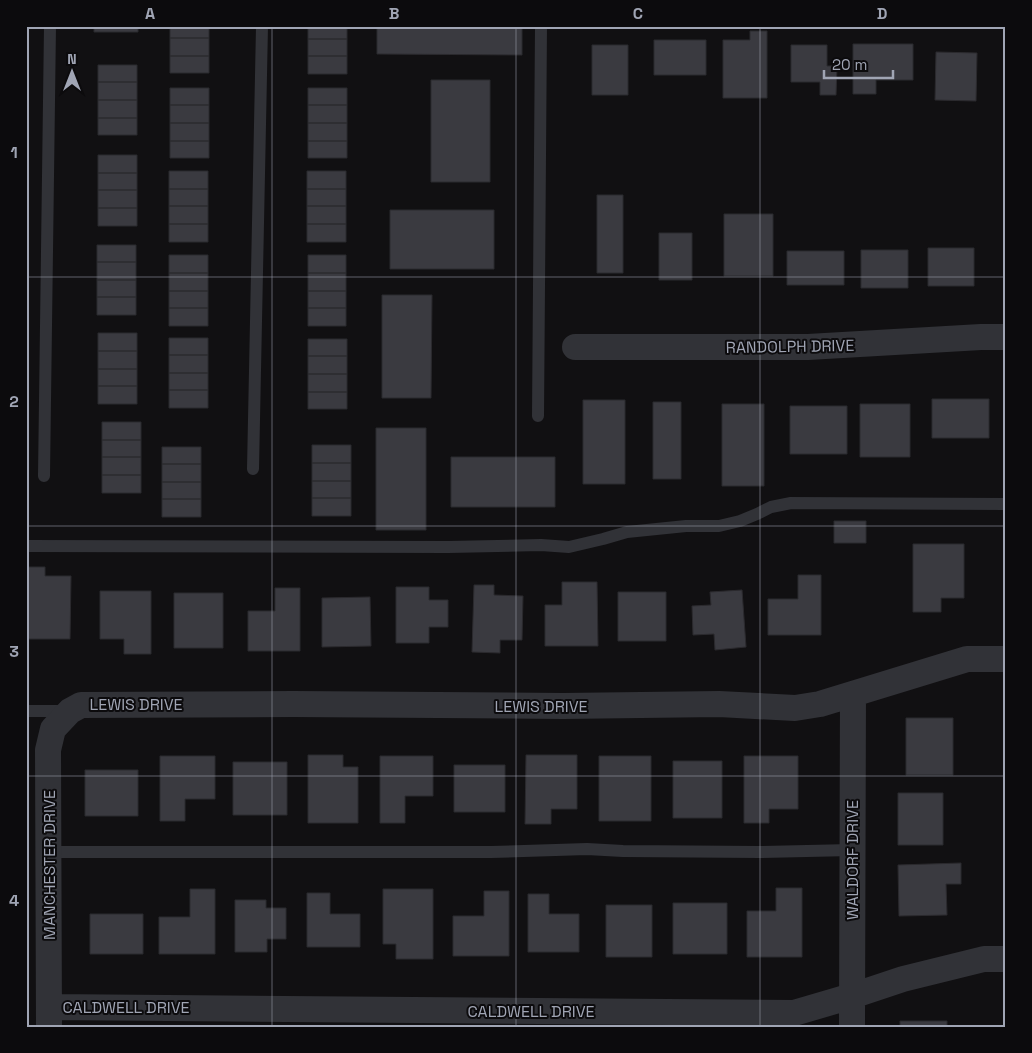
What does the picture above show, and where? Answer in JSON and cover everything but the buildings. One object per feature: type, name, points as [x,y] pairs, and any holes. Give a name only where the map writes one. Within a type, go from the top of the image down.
[{"type":"street","name":"RANDOLPH DRIVE","points":[[575,347],[808,347],[971,337],[1006,337]]},
{"type":"street","name":"LEWIS DRIVE","points":[[70,711],[81,705],[91,704],[563,706],[719,704],[795,708],[820,704],[967,659],[1006,659]]},
{"type":"street","name":"WALDORF DRIVE","points":[[852,694],[852,1027]]},
{"type":"street","name":"MANCHESTER DRIVE","points":[[49,1017],[48,750],[53,729],[70,711]]},
{"type":"street","name":"CALDWELL DRIVE","points":[[49,1017],[794,1013],[903,979],[984,959],[1006,958]]},
{"type":"lane","points":[[44,476],[50,26]]},
{"type":"lane","points":[[253,469],[262,26]]},
{"type":"lane","points":[[538,416],[541,26]]},
{"type":"lane","points":[[26,546],[569,546],[627,532],[686,526],[719,526],[740,521],[771,507],[790,503],[1006,504]]},
{"type":"lane","points":[[26,711],[70,711]]},
{"type":"lane","points":[[48,852],[491,852],[587,849],[760,852],[852,850]]}]
